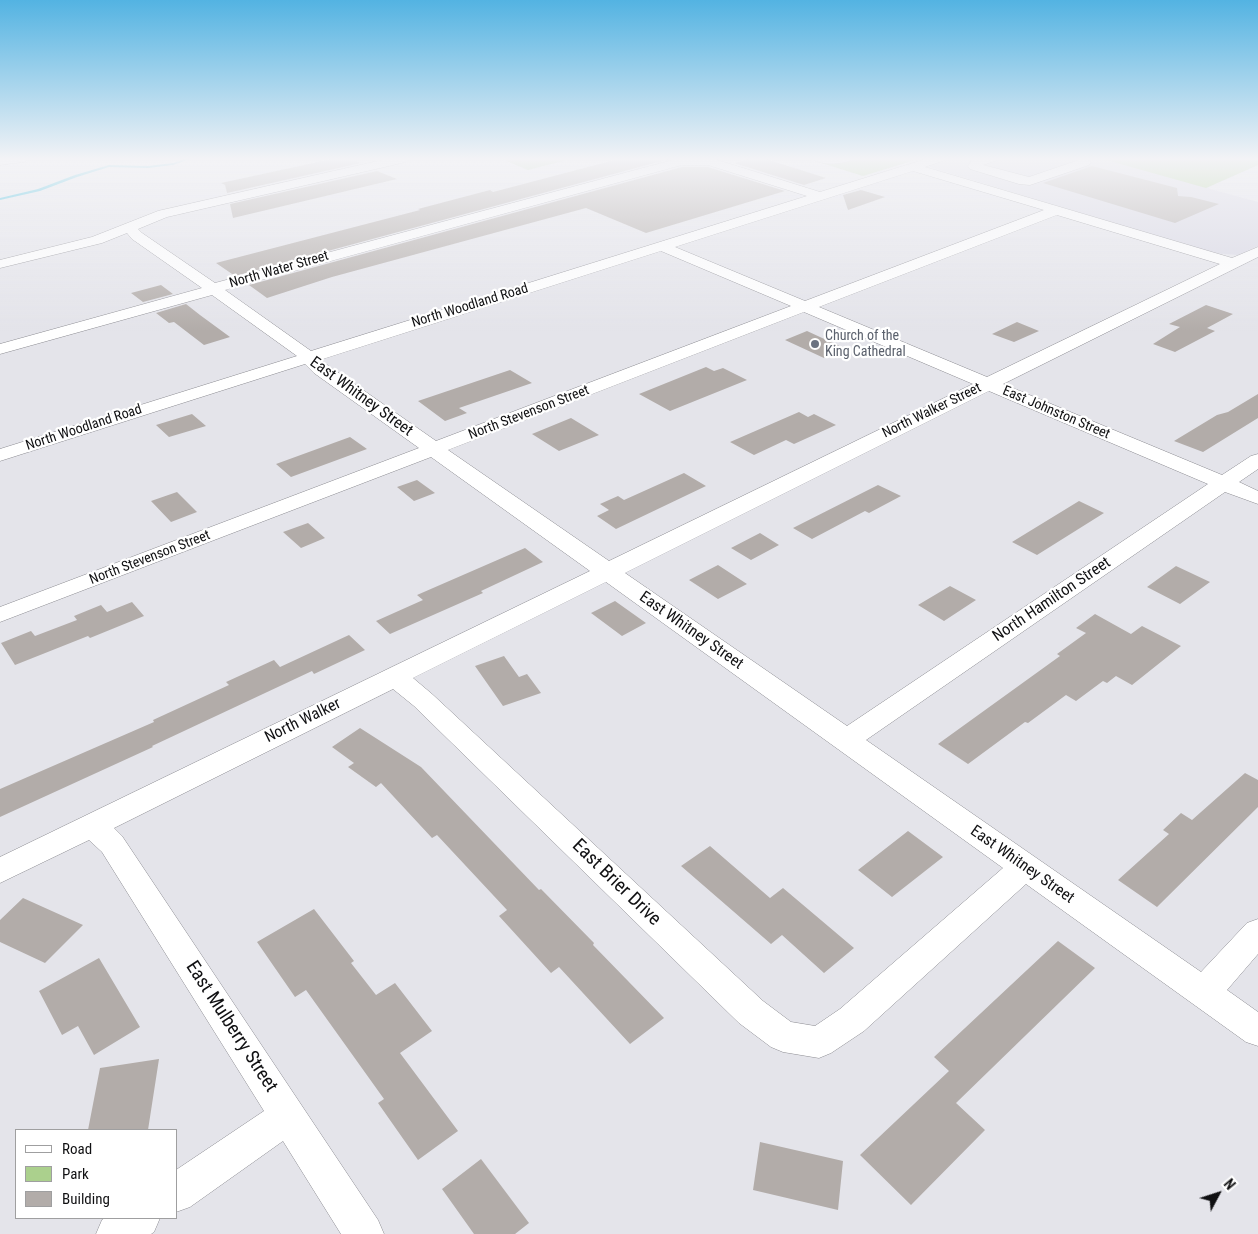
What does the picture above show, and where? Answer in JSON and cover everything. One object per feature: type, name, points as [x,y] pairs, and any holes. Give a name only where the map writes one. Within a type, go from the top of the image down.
[{"type":"street","points":[[0,264],[97,240],[160,216]]},
{"type":"street","name":"North Water Street","points":[[0,349],[177,302],[230,283],[480,216]]},
{"type":"street","name":"North Woodland Road","points":[[0,455],[757,216]]},
{"type":"street","name":"North Stevenson Street","points":[[0,615],[1043,216]]},
{"type":"street","points":[[1075,216],[1232,264]]},
{"type":"street","name":"East Whitney Street","points":[[130,227],[137,236],[298,348],[320,369],[1024,867],[1258,1030]]},
{"type":"street","name":"East Johnston Street","points":[[661,246],[1258,498]]},
{"type":"street","name":"North Walker Street","points":[[606,571],[1258,251]]},
{"type":"street","name":"North Hamilton Street","points":[[846,740],[1258,460]]},
{"type":"street","name":"North Walker","points":[[0,871],[606,571]]},
{"type":"street","name":"East Brier Drive","points":[[394,676],[423,700],[751,1012],[783,1036],[819,1042],[852,1020],[1024,867]]},
{"type":"street","name":"East Mulberry Street","points":[[92,825],[112,844],[364,1234]]},
{"type":"street","points":[[1204,992],[1258,932]]},
{"type":"street","points":[[178,1192],[288,1116]]},
{"type":"street","points":[[116,1234],[138,1219]]},
{"type":"shaded area","points":[[1089,216],[1258,216],[1258,246],[1238,255],[1212,253]]},
{"type":"building","points":[[398,216],[459,216],[235,276],[216,263]]},
{"type":"building","points":[[504,216],[558,216],[332,277],[267,298],[249,285]]},
{"type":"building","points":[[604,216],[704,216],[646,233]]},
{"type":"building","points":[[1151,216],[1192,216],[1175,223]]},
{"type":"building","points":[[161,285],[173,294],[143,302],[131,293]]},
{"type":"building","points":[[186,304],[230,337],[204,345],[174,322],[169,323],[156,313]]},
{"type":"building","points":[[1206,305],[1233,314],[1207,328],[1215,331],[1175,352],[1153,344],[1180,327],[1169,324]]},
{"type":"building","points":[[1017,322],[1039,331],[1014,342],[992,334]]},
{"type":"building","name":"Church of the King Cathedral","points":[[807,331],[846,349],[824,358],[785,340]]},
{"type":"building","points":[[706,367],[714,371],[723,368],[747,380],[670,411],[639,394]]},
{"type":"building","points":[[510,370],[532,383],[459,408],[467,413],[445,421],[418,401]]},
{"type":"building","points":[[1258,394],[1258,418],[1203,452],[1174,441],[1217,415],[1228,412]]},
{"type":"building","points":[[799,412],[808,417],[814,414],[836,425],[794,444],[786,440],[754,455],[730,442]]},
{"type":"building","points":[[192,414],[206,426],[169,437],[156,425]]},
{"type":"building","points":[[571,418],[599,435],[559,451],[532,434]]},
{"type":"building","points":[[350,437],[367,449],[291,477],[276,464]]},
{"type":"building","points":[[684,473],[706,486],[616,529],[597,516],[609,510],[600,504],[618,496],[624,500]]},
{"type":"building","points":[[417,480],[435,493],[414,501],[397,487]]},
{"type":"building","points":[[878,485],[901,496],[869,513],[865,511],[812,539],[793,528]]},
{"type":"building","points":[[177,492],[197,512],[171,522],[151,501]]},
{"type":"building","points":[[1079,501],[1104,513],[1037,555],[1012,542]]},
{"type":"building","points":[[308,523],[325,538],[301,548],[283,532]]},
{"type":"building","points":[[760,533],[779,545],[751,560],[731,548]]},
{"type":"building","points":[[525,548],[543,562],[481,591],[483,593],[390,634],[376,621],[423,600],[417,595]]},
{"type":"building","points":[[718,565],[747,584],[718,599],[689,580]]},
{"type":"building","points":[[1176,566],[1210,582],[1180,604],[1147,587]]},
{"type":"building","points":[[950,586],[976,600],[944,621],[918,605]]},
{"type":"building","points":[[615,601],[646,623],[622,636],[591,613]]},
{"type":"building","points":[[132,602],[144,616],[15,665],[1,643],[31,631],[35,636],[77,620],[74,616],[101,605],[107,612]]},
{"type":"building","points":[[1095,614],[1131,634],[1142,626],[1181,646],[1132,685],[1116,676],[1107,683],[1103,681],[1076,701],[1066,695],[1028,723],[1025,722],[968,764],[938,744],[1060,656],[1057,654],[1086,633],[1076,628]]},
{"type":"building","points":[[349,635],[365,650],[314,674],[312,671],[0,817],[0,789],[154,722],[153,720],[229,685],[226,682],[274,660],[280,667]]},
{"type":"building","points":[[504,656],[519,677],[527,674],[541,693],[503,706],[475,666]]},
{"type":"building","points":[[360,728],[421,767],[539,890],[541,889],[594,943],[593,945],[664,1018],[630,1044],[559,967],[551,973],[499,916],[507,910],[437,835],[432,838],[381,783],[376,787],[348,767],[354,763],[332,747]]},
{"type":"building","points":[[1245,773],[1258,780],[1258,807],[1157,907],[1118,880],[1169,834],[1163,830],[1181,813],[1192,820]]},
{"type":"building","points":[[908,831],[943,857],[892,897],[858,870]]},
{"type":"building","points":[[710,846],[770,898],[783,888],[854,948],[824,973],[782,935],[771,944],[681,866]]},
{"type":"building","points":[[23,898],[83,925],[45,963],[0,942],[0,920]]},
{"type":"building","points":[[314,909],[354,961],[351,963],[376,995],[395,983],[432,1031],[400,1053],[458,1131],[418,1160],[378,1103],[384,1099],[306,990],[295,997],[257,942]]},
{"type":"building","points":[[1058,941],[1095,968],[956,1103],[985,1130],[911,1205],[860,1155],[949,1071],[934,1057]]},
{"type":"building","points":[[99,958],[140,1027],[94,1055],[78,1026],[62,1035],[39,991]]},
{"type":"building","points":[[159,1059],[148,1129],[88,1129],[100,1068]]},
{"type":"building","points":[[760,1142],[843,1161],[838,1210],[753,1190]]},
{"type":"building","points":[[481,1159],[529,1223],[515,1234],[474,1234],[442,1189]]},
{"type":"place","name":"Church of the King Cathedral","points":[[815,344]]}]
